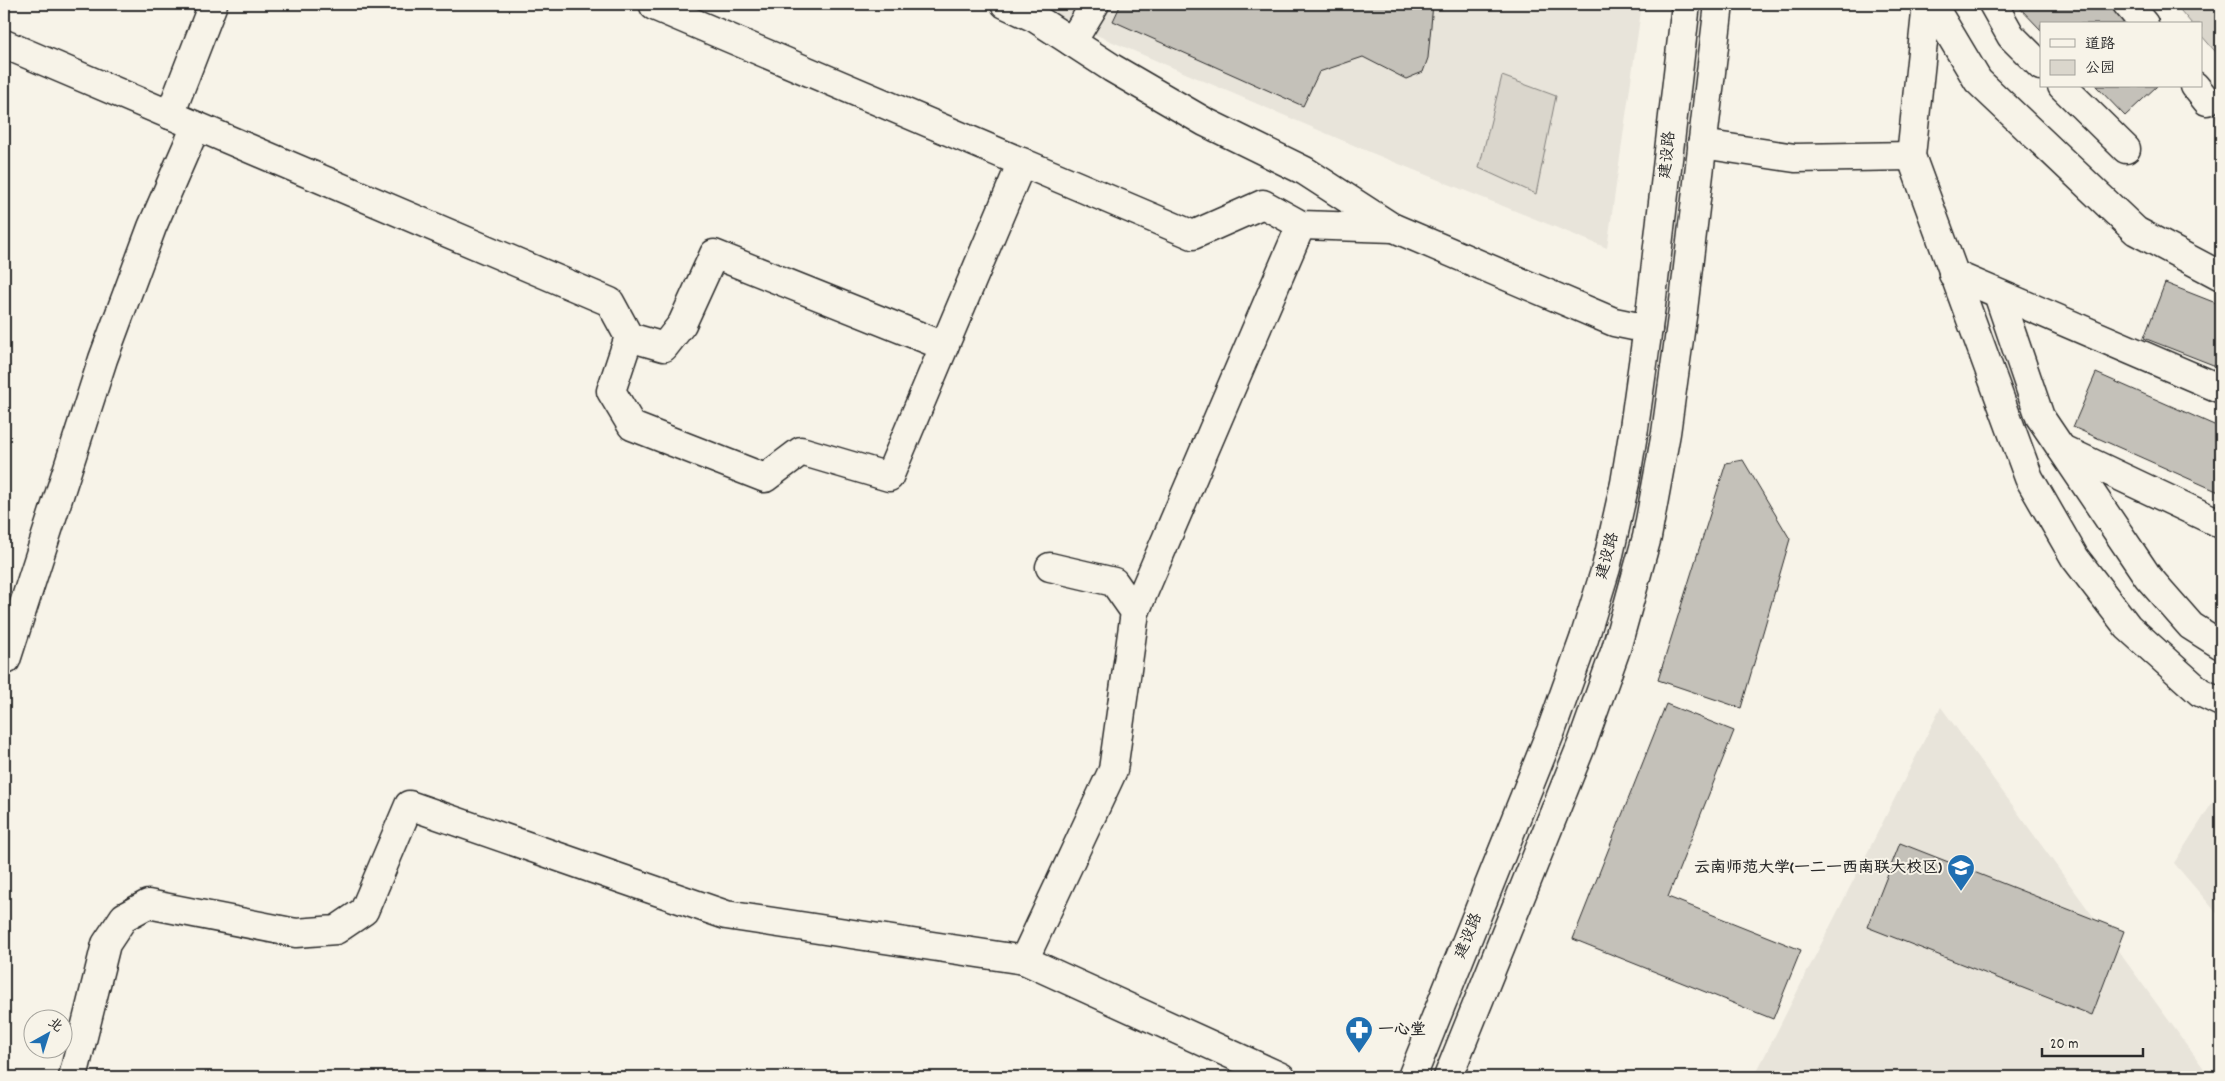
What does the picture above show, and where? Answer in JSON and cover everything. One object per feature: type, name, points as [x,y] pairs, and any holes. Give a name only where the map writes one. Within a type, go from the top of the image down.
[{"type":"street","points":[[170,115],[213,4]]},
{"type":"street","points":[[1005,4],[1036,18],[1112,68],[1205,122],[1305,171],[1394,228],[1614,322],[1648,329]]},
{"type":"street","points":[[1072,42],[1095,4]]},
{"type":"street","name":"建设路","points":[[1412,1077],[1552,731],[1606,568],[1625,483],[1648,329],[1686,4]]},
{"type":"street","name":"建设路","points":[[1448,1077],[1582,744],[1616,649],[1637,577],[1657,490],[1666,433],[1683,310],[1719,4]]},
{"type":"street","points":[[1927,4],[1912,156],[1953,274],[2029,478],[2076,558],[2128,627],[2200,692],[2221,702]]},
{"type":"street","points":[[1932,4],[1978,81],[2136,231],[2221,276]]},
{"type":"street","points":[[1993,4],[2011,36],[2040,65]]},
{"type":"street","points":[[2127,4],[2142,22]]},
{"type":"street","points":[[654,6],[1193,235],[1264,204],[1301,225],[1394,228]]},
{"type":"street","points":[[4,44],[610,302],[629,337],[664,347],[682,324],[714,254],[944,346]]},
{"type":"street","points":[[2064,88],[2126,149]]},
{"type":"street","points":[[4,660],[6,660],[9,651],[103,359],[152,227],[196,126]]},
{"type":"street","points":[[1702,144],[1795,158],[1912,156]]},
{"type":"street","points":[[629,337],[611,391],[632,426],[765,478],[801,451],[889,477],[1022,162]]},
{"type":"street","points":[[1024,960],[1113,770],[1135,612],[1301,225]]},
{"type":"street","points":[[1953,274],[2221,389]]},
{"type":"street","points":[[1998,294],[2040,417],[2148,577],[2191,626],[2221,645]]},
{"type":"street","points":[[2062,449],[2221,524]]},
{"type":"street","points":[[1050,567],[1114,582],[1135,612]]},
{"type":"street","points":[[73,1077],[106,944],[124,917],[148,904],[296,933],[336,930],[364,911],[409,805],[726,915],[1024,960],[1281,1077]]},
{"type":"shaded area","points":[[1024,4],[1642,4],[1607,248],[1372,153]]},
{"type":"shaded area","name":"云南师范大学(一二一西南联大校区)","points":[[1941,707],[2210,1077],[1754,1077]]},
{"type":"shaded area","points":[[2221,789],[2221,918],[2174,863]]},
{"type":"green space","points":[[2175,4],[2221,4],[2221,58],[2202,36],[2202,22],[2190,22]]},
{"type":"green space","points":[[1502,76],[1556,96],[1536,194],[1479,168]]},
{"type":"building","points":[[1121,4],[1433,4],[1428,58],[1423,72],[1406,79],[1363,57],[1319,72],[1303,106],[1113,21]]},
{"type":"building","points":[[2016,4],[2113,4],[2131,22],[2040,22],[2040,29]]},
{"type":"building","points":[[2098,88],[2155,88],[2125,116]]},
{"type":"building","points":[[2165,283],[2221,305],[2221,368],[2144,338]]},
{"type":"building","points":[[2096,373],[2221,428],[2221,493],[2073,427]]},
{"type":"building","points":[[1743,460],[1790,539],[1741,708],[1658,680],[1726,463]]},
{"type":"building","points":[[1666,704],[1734,731],[1668,897],[1801,950],[1773,1019],[1573,939]]},
{"type":"building","points":[[1900,843],[2124,931],[2092,1015],[1867,927]]},
{"type":"place","name":"云南师范大学(一二一西南联大校区)","points":[[1961,892]]},
{"type":"place","name":"一心堂","points":[[1359,1054]]}]
